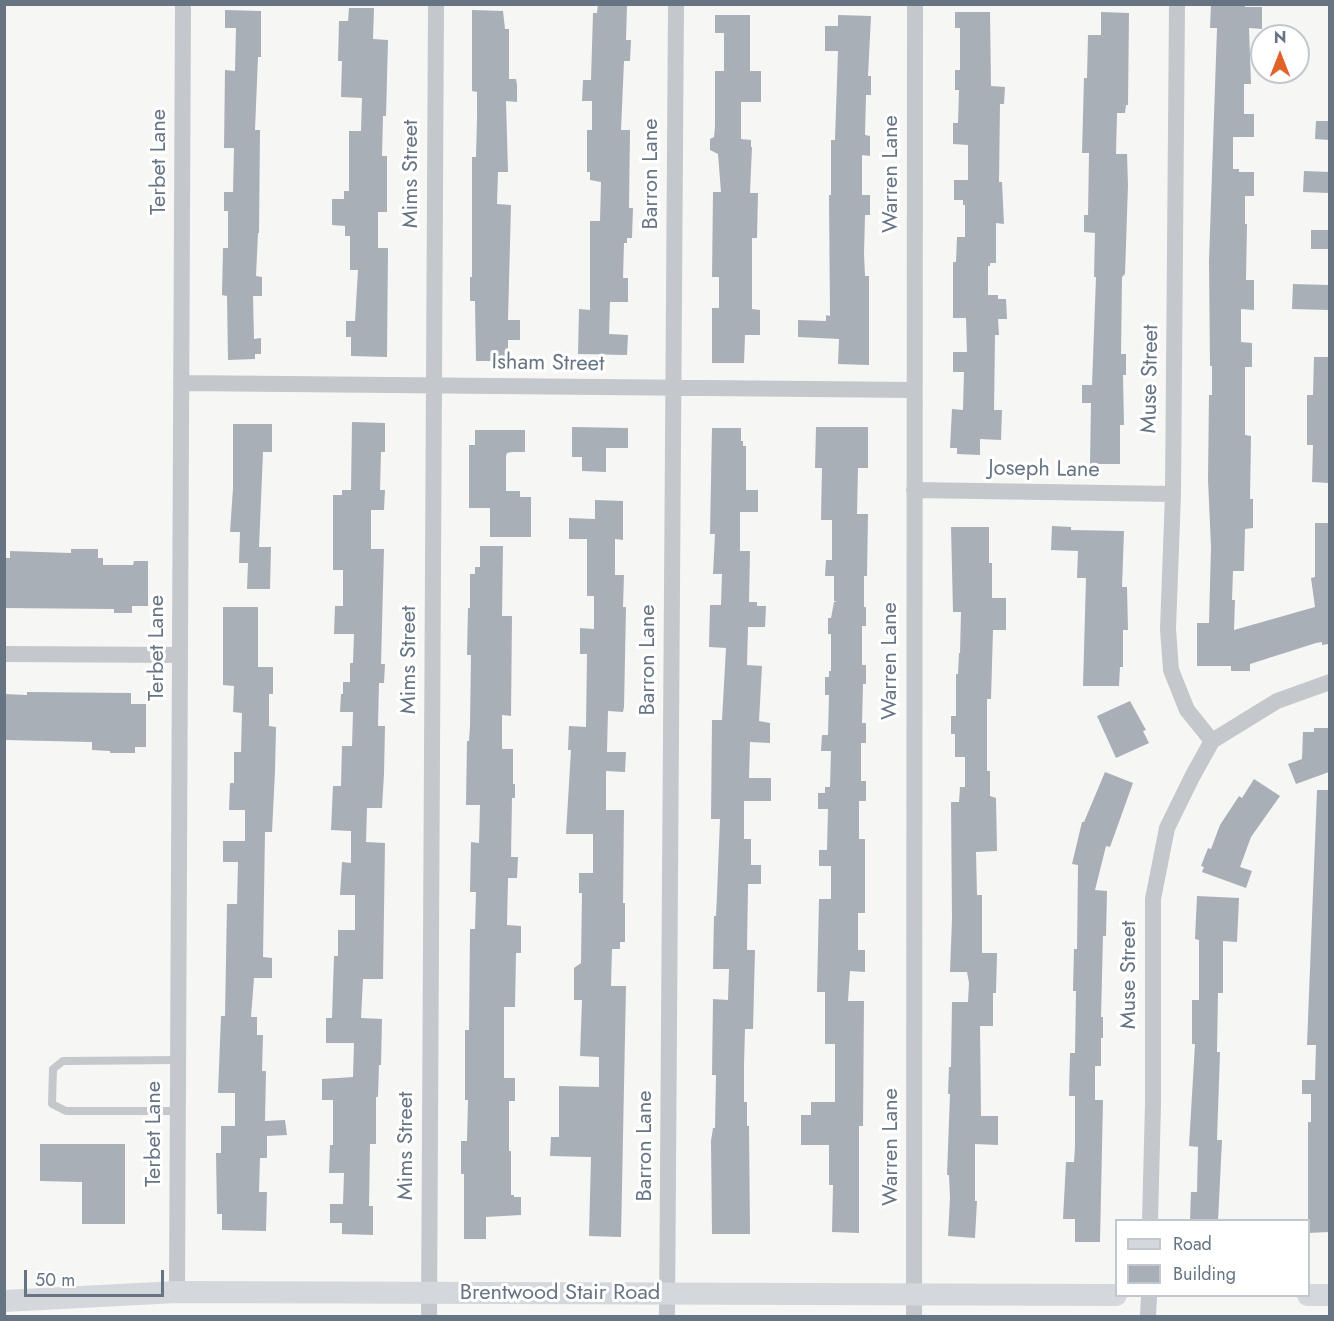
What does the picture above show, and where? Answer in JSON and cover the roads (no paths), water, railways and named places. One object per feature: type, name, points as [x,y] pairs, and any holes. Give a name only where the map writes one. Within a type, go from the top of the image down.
[{"type":"main road","name":"Brentwood Stair Road","points":[[4,1301],[177,1292],[429,1294],[667,1306],[914,1306],[1115,1294]]},
{"type":"main road","points":[[1310,1294],[1329,1294]]},
{"type":"street","name":"Terbet Lane","points":[[177,1292],[183,4]]},
{"type":"street","name":"Mims Street","points":[[429,1317],[436,4]]},
{"type":"street","name":"Barron Lane","points":[[667,1306],[676,4]]},
{"type":"street","name":"Warren Lane","points":[[914,1306],[915,4]]},
{"type":"street","name":"Muse Street","points":[[1177,4],[1173,494],[1168,629],[1171,670],[1187,710],[1212,741]]},
{"type":"street","name":"Isham Street","points":[[181,383],[914,390]]},
{"type":"street","name":"Joseph Lane","points":[[914,490],[1173,494]]},
{"type":"street","points":[[4,654],[180,655]]},
{"type":"street","name":"Muse Street","points":[[1150,1219],[1153,1104],[1152,899],[1167,828],[1212,741],[1277,701],[1329,682]]},
{"type":"street","points":[[1148,1317],[1149,1297]]},
{"type":"lane","points":[[178,1060],[63,1061],[53,1069],[52,1104],[66,1111],[178,1111]]}]
